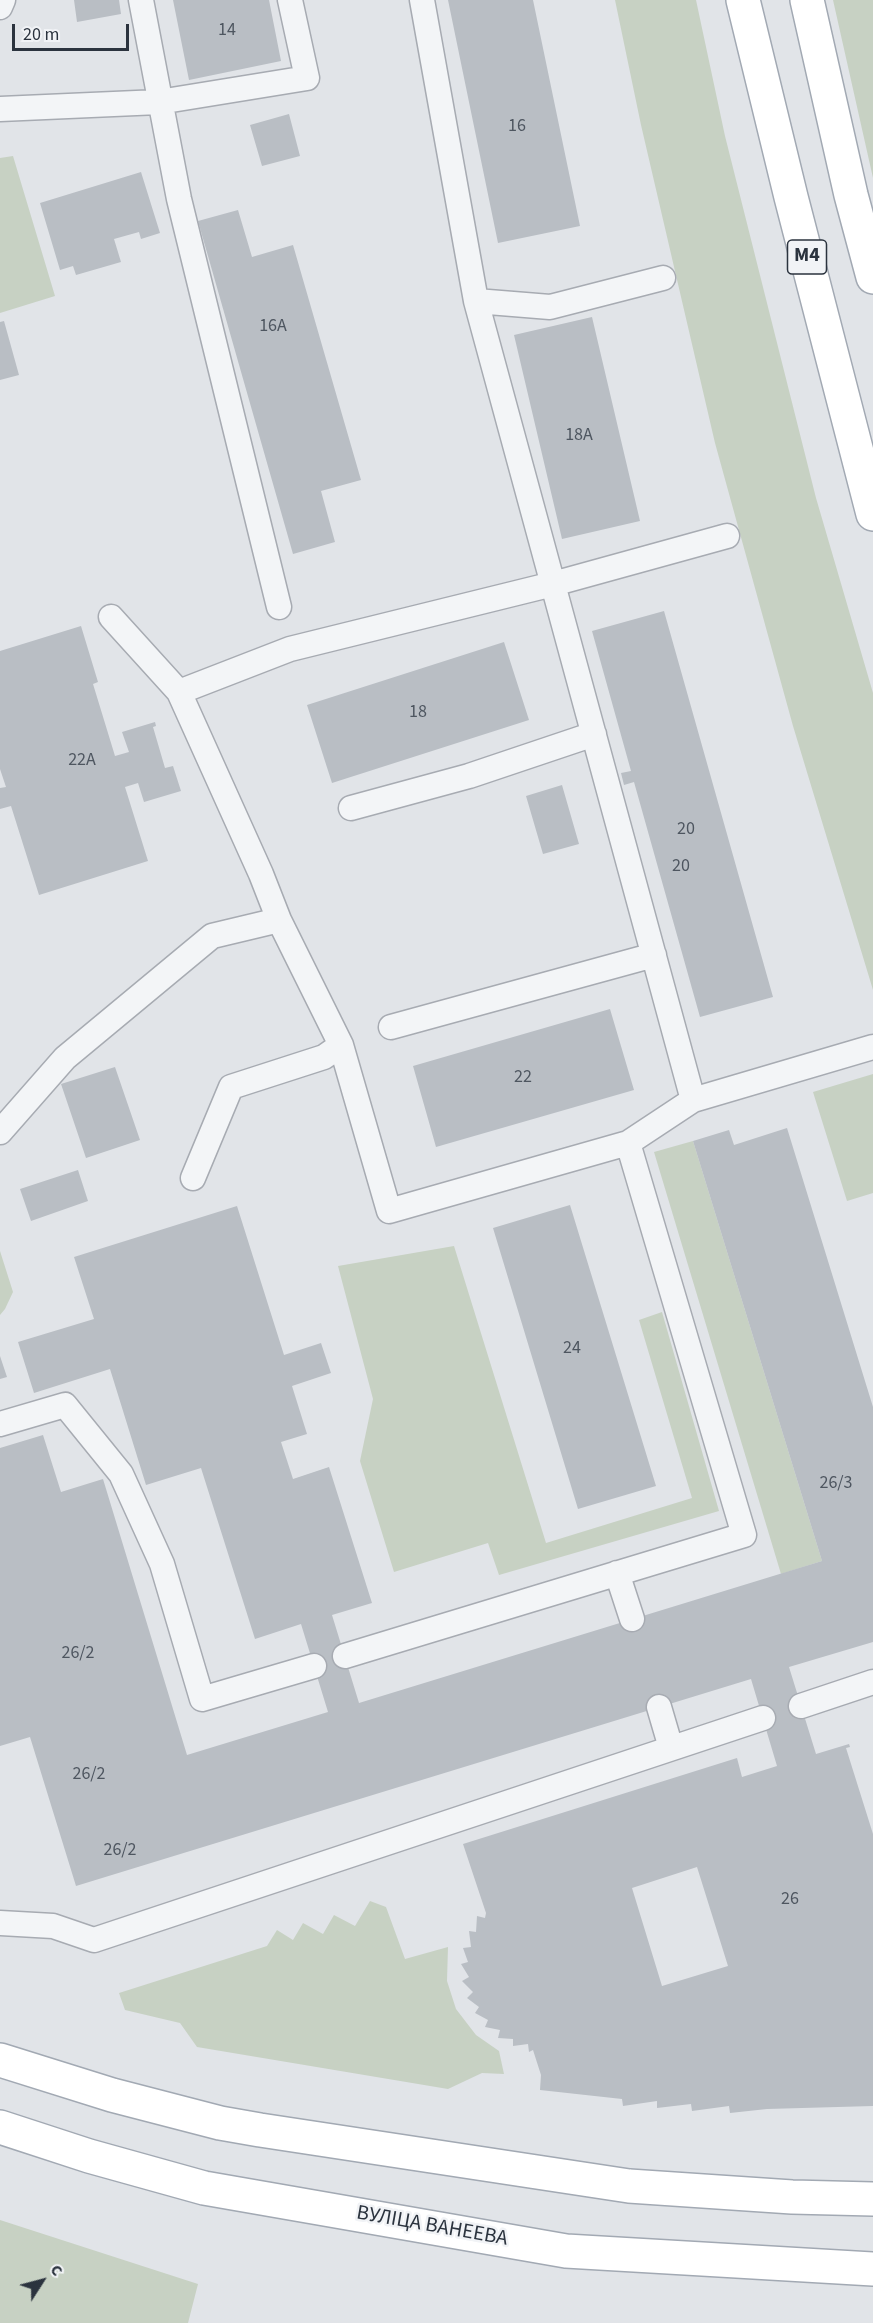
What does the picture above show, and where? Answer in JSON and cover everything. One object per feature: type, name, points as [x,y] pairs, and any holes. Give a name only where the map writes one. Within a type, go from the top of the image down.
[{"type":"main road","name":"М4","points":[[743,0],[873,514]]},
{"type":"main road","points":[[807,0],[851,195],[873,277]]},
{"type":"main road","points":[[0,2060],[112,2095],[220,2123],[260,2130],[629,2186],[792,2197],[873,2199]]},
{"type":"main road","name":"ВУЛІЦА ВАНЕЕВА","points":[[0,2127],[88,2156],[204,2188],[566,2251],[873,2269]]},
{"type":"lane","points":[[0,7],[3,0]]},
{"type":"lane","points":[[141,0],[179,199],[279,607]]},
{"type":"lane","points":[[0,109],[159,102],[307,78],[290,0]]},
{"type":"lane","points":[[422,0],[476,301],[693,1100]]},
{"type":"lane","points":[[476,301],[550,307],[663,278]]},
{"type":"lane","points":[[179,692],[290,649],[553,584],[727,536]]},
{"type":"lane","points":[[111,616],[179,692],[261,874],[279,920],[341,1045],[389,1211],[628,1143],[693,1100],[873,1047]]},
{"type":"lane","points":[[351,808],[469,776],[594,734]]},
{"type":"lane","points":[[0,1132],[65,1058],[212,936],[279,920]]},
{"type":"lane","points":[[392,1027],[654,955]]},
{"type":"lane","points":[[193,1178],[231,1087],[324,1057],[341,1045]]},
{"type":"lane","points":[[345,1656],[744,1535],[628,1143]]},
{"type":"lane","points":[[0,1424],[65,1405],[121,1474],[162,1563],[202,1699],[314,1666]]},
{"type":"lane","points":[[617,1573],[632,1619]]},
{"type":"lane","points":[[801,1706],[873,1682]]},
{"type":"lane","points":[[659,1707],[671,1748]]},
{"type":"lane","points":[[0,1923],[53,1926],[94,1940],[763,1718]]},
{"type":"green space","points":[[615,0],[696,0],[725,136],[816,498],[873,693],[873,990],[793,726],[715,443],[641,125]]},
{"type":"green space","points":[[833,0],[873,0],[873,178]]},
{"type":"green space","points":[[13,156],[55,296],[0,313],[0,158]]},
{"type":"green space","points":[[873,1074],[873,1193],[847,1201],[813,1092]]},
{"type":"green space","points":[[693,1141],[822,1561],[781,1574],[654,1152]]},
{"type":"green space","points":[[454,1246],[546,1543],[692,1498],[639,1320],[662,1312],[719,1511],[499,1575],[488,1543],[394,1572],[360,1461],[373,1399],[338,1266]]},
{"type":"green space","points":[[0,1251],[13,1292],[0,1315]]},
{"type":"green space","points":[[370,1901],[386,1907],[405,1959],[448,1947],[447,1981],[456,2009],[476,2035],[499,2051],[504,2074],[482,2073],[448,2089],[197,2047],[180,2023],[125,2010],[119,1993],[267,1946],[277,1930],[293,1940],[303,1923],[323,1934],[334,1915],[355,1926]]},
{"type":"green space","points":[[0,2220],[198,2284],[188,2323],[0,2323]]},
{"type":"building","points":[[74,0],[119,0],[121,14],[77,22]]},
{"type":"building","points":[[173,0],[269,0],[281,61],[189,80]]},
{"type":"building","points":[[448,0],[533,0],[580,226],[498,243]]},
{"type":"building","points":[[289,114],[300,156],[262,166],[250,125]]},
{"type":"building","points":[[141,172],[160,233],[141,239],[139,232],[114,239],[121,262],[76,275],[73,266],[60,270],[40,203]]},
{"type":"building","points":[[238,210],[252,257],[293,245],[361,480],[321,491],[335,542],[293,554],[198,221]]},
{"type":"building","points":[[592,317],[640,521],[562,539],[514,335]]},
{"type":"building","points":[[4,321],[19,375],[0,380],[0,322]]},
{"type":"building","points":[[664,611],[773,997],[700,1017],[634,782],[624,785],[621,773],[631,771],[592,631]]},
{"type":"building","points":[[81,626],[98,682],[93,684],[115,756],[129,752],[122,732],[155,722],[156,726],[153,727],[165,768],[173,766],[181,791],[144,802],[138,783],[125,787],[148,861],[39,895],[11,806],[0,809],[0,788],[6,787],[0,769],[0,651]]},
{"type":"building","points":[[504,642],[529,720],[332,783],[307,705]]},
{"type":"building","points":[[562,785],[579,844],[543,854],[526,796]]},
{"type":"building","points":[[610,1009],[634,1090],[436,1147],[413,1066]]},
{"type":"building","points":[[115,1067],[140,1140],[86,1158],[61,1084]]},
{"type":"building","points":[[787,1128],[873,1407],[873,1642],[789,1667],[816,1754],[849,1744],[850,1747],[846,1748],[873,1834],[873,2106],[767,2109],[730,2113],[729,2106],[692,2111],[691,2104],[657,2108],[657,2101],[623,2106],[622,2099],[540,2090],[541,2075],[533,2050],[529,2052],[528,2044],[513,2046],[513,2039],[498,2038],[500,2030],[485,2027],[488,2020],[475,2013],[479,2007],[467,1998],[473,1992],[462,1981],[469,1977],[461,1964],[468,1962],[463,1948],[471,1947],[469,1931],[476,1932],[477,1916],[485,1918],[486,1913],[463,1844],[737,1758],[742,1777],[777,1766],[751,1679],[76,1886],[30,1737],[0,1746],[0,1448],[43,1435],[61,1492],[103,1479],[187,1755],[328,1712],[301,1624],[255,1639],[201,1468],[146,1485],[110,1369],[34,1393],[18,1342],[94,1319],[74,1257],[237,1206],[284,1355],[321,1343],[331,1373],[292,1386],[307,1434],[281,1442],[293,1479],[329,1467],[372,1603],[332,1615],[359,1703],[822,1561],[693,1141],[729,1130],[734,1145]],"holes":[[[697,1867],[728,1966],[662,1986],[632,1888]]]},
{"type":"building","points":[[78,1170],[88,1201],[31,1221],[20,1189]]},
{"type":"building","points":[[570,1205],[656,1486],[578,1509],[493,1228]]},
{"type":"building","points":[[0,1356],[7,1377],[0,1379]]}]
